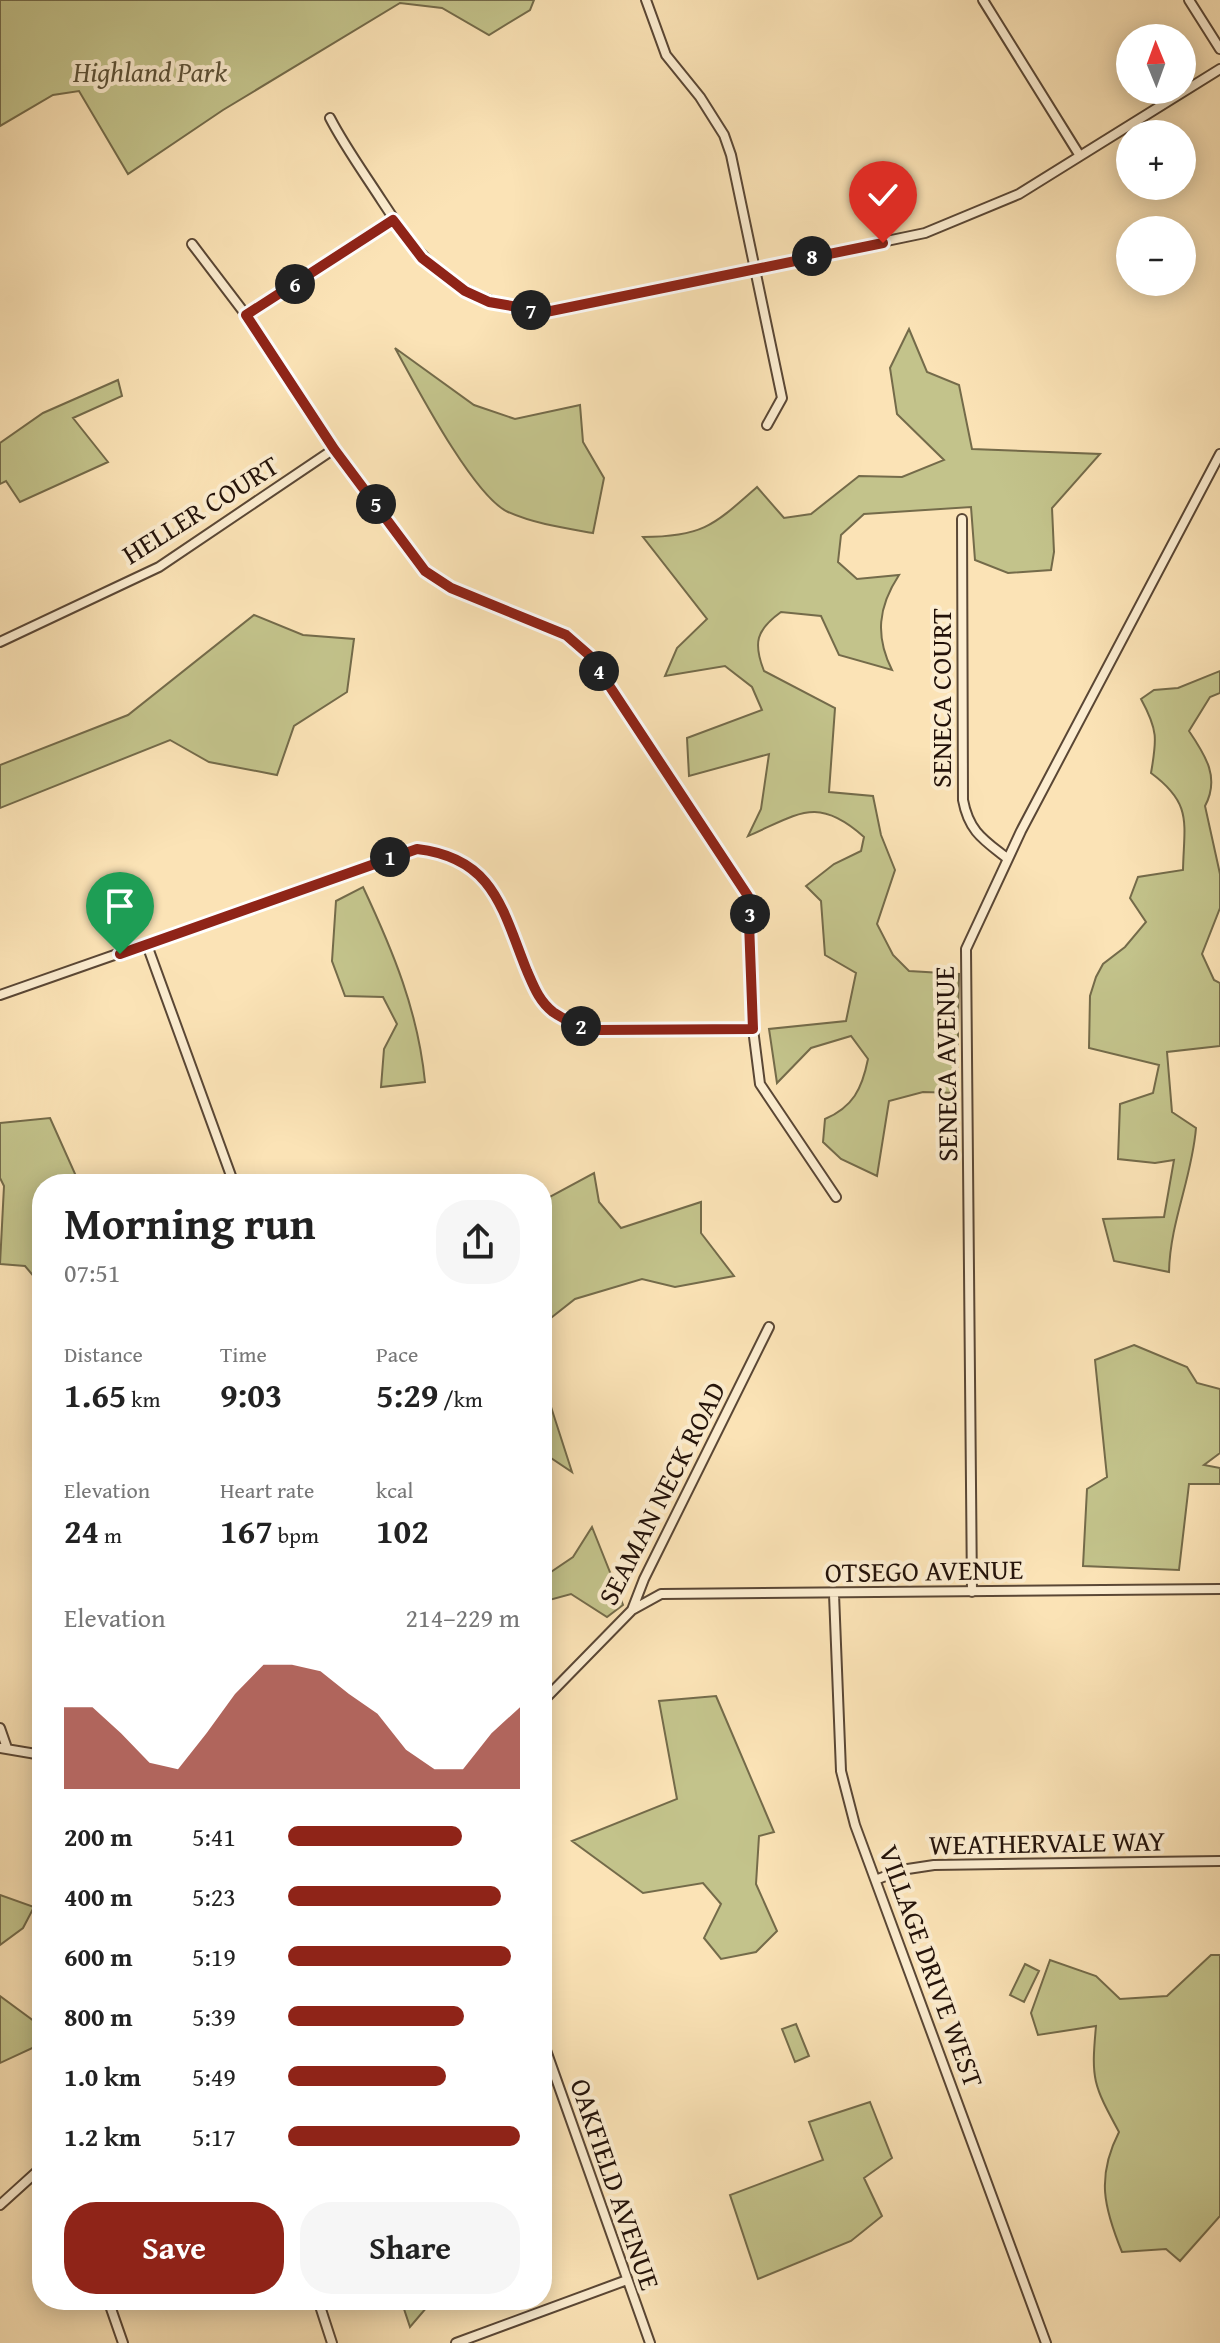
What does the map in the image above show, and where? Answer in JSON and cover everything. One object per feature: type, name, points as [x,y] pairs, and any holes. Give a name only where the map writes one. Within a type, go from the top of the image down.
[{"type":"street","points":[[646,0],[666,55],[700,97],[724,135],[731,155],[782,398],[767,425]]},
{"type":"street","points":[[983,0],[1080,156]]},
{"type":"street","points":[[1189,0],[1220,49]]},
{"type":"street","points":[[330,118],[393,220],[415,250],[438,273],[465,291],[519,309],[546,312],[925,233],[1019,194],[1220,69]]},
{"type":"street","points":[[246,315],[393,220]]},
{"type":"street","points":[[192,244],[246,315],[334,449],[425,571],[451,588],[566,635],[589,655],[748,896],[753,1029],[760,1084],[836,1197]]},
{"type":"street","name":"HELLER COURT","points":[[0,642],[159,567],[334,449]]},
{"type":"street","name":"SENECA AVENUE","points":[[972,1592],[966,949],[1008,859],[1220,454]]},
{"type":"street","name":"SENECA COURT","points":[[962,519],[963,800],[967,821],[978,835],[1008,859]]},
{"type":"street","points":[[0,995],[417,849],[437,851],[461,860],[481,873],[495,892],[537,996],[552,1012],[574,1024],[598,1030],[753,1029]]},
{"type":"street","points":[[147,945],[230,1174]]},
{"type":"street","name":"SEAMAN NECK ROAD","points":[[552,1692],[632,1610],[644,1579],[769,1327]]},
{"type":"street","name":"OTSEGO AVENUE","points":[[632,1610],[661,1594],[1220,1589]]},
{"type":"street","name":"VILLAGE DRIVE WEST","points":[[834,1594],[841,1771],[855,1825],[878,1879],[1046,2343]]},
{"type":"street","points":[[0,1728],[4,1748],[32,1753]]},
{"type":"street","name":"WEATHERVALE WAY","points":[[878,1879],[901,1870],[934,1865],[1220,1861]]},
{"type":"street","name":"OAKFIELD AVENUE","points":[[552,2067],[650,2343]]},
{"type":"street","points":[[0,2205],[32,2176]]},
{"type":"street","points":[[552,2308],[627,2280]]},
{"type":"street","points":[[111,2310],[123,2343]]},
{"type":"street","points":[[321,2310],[332,2343]]},
{"type":"street","points":[[456,2343],[546,2310]]},
{"type":"green space","name":"Highland Park","points":[[0,0],[534,0],[530,10],[489,35],[442,8],[400,3],[223,110],[128,174],[79,91],[53,95],[0,126]]},
{"type":"green space","points":[[909,329],[927,372],[959,385],[972,449],[1100,454],[1052,508],[1054,552],[1051,570],[1008,573],[975,560],[971,507],[864,514],[841,535],[838,562],[857,579],[899,575],[887,599],[881,622],[883,645],[892,670],[839,655],[821,616],[781,612],[766,625],[759,638],[758,652],[764,671],[835,708],[829,792],[873,796],[881,835],[895,870],[877,924],[893,955],[909,971],[959,974],[957,1093],[923,1092],[889,1101],[877,1176],[841,1159],[823,1142],[825,1119],[843,1109],[855,1096],[868,1059],[851,1036],[811,1048],[777,1083],[769,1029],[846,1021],[856,973],[825,955],[821,901],[806,886],[834,864],[861,851],[864,837],[848,824],[820,812],[795,816],[748,836],[761,809],[769,754],[689,776],[687,738],[762,710],[752,687],[725,666],[665,676],[677,648],[707,619],[643,537],[680,535],[706,526],[718,520],[757,487],[784,518],[811,514],[859,476],[902,477],[944,460],[897,414],[890,368]]},
{"type":"green space","points":[[395,348],[474,405],[515,419],[580,405],[583,442],[604,478],[593,533],[529,520],[508,512],[494,502],[462,463]]},
{"type":"green space","points":[[118,380],[122,396],[73,418],[108,462],[20,502],[6,481],[0,484],[0,443],[43,413]]},
{"type":"green space","points":[[254,615],[303,635],[354,639],[347,692],[294,726],[277,775],[209,762],[170,740],[0,808],[0,765],[128,715]]},
{"type":"green space","points":[[1220,671],[1220,693],[1210,697],[1189,731],[1201,749],[1211,777],[1205,806],[1220,874],[1220,908],[1202,954],[1214,980],[1220,983],[1220,1046],[1167,1052],[1172,1112],[1196,1128],[1173,1235],[1169,1272],[1114,1261],[1103,1219],[1164,1217],[1174,1160],[1155,1163],[1118,1159],[1120,1104],[1153,1093],[1159,1065],[1089,1048],[1090,996],[1103,964],[1125,947],[1146,922],[1130,898],[1138,877],[1183,870],[1183,816],[1174,795],[1151,773],[1155,735],[1141,699],[1154,690],[1178,688]]},
{"type":"green space","points":[[363,887],[403,982],[417,1031],[425,1082],[381,1087],[384,1049],[397,1024],[383,997],[345,996],[332,961],[336,901]]},
{"type":"green space","points":[[50,1118],[75,1174],[32,1174],[32,1274],[25,1266],[0,1264],[4,1186],[0,1178],[0,1123]]},
{"type":"green space","points":[[594,1173],[599,1202],[621,1228],[701,1202],[701,1233],[734,1276],[675,1287],[642,1279],[575,1299],[552,1317],[552,1196]]},
{"type":"green space","points":[[1134,1345],[1187,1367],[1197,1383],[1220,1389],[1220,1453],[1204,1465],[1220,1468],[1220,1484],[1189,1484],[1179,1570],[1083,1566],[1087,1489],[1107,1477],[1095,1360]]},
{"type":"green space","points":[[552,1410],[572,1472],[552,1459]]},
{"type":"green space","points":[[592,1527],[623,1605],[607,1617],[571,1594],[552,1599],[552,1571],[573,1557]]},
{"type":"green space","points":[[716,1696],[774,1832],[759,1836],[756,1884],[777,1931],[756,1952],[721,1959],[704,1938],[721,1904],[703,1883],[643,1893],[572,1841],[677,1799],[659,1701]]},
{"type":"green space","points":[[0,1895],[32,1906],[23,1928],[0,1945]]},
{"type":"green space","points":[[1211,1955],[1220,1955],[1220,2216],[1180,2261],[1166,2249],[1122,2252],[1105,2192],[1107,2164],[1119,2132],[1096,2081],[1096,2026],[1038,2035],[1031,2013],[1050,1960],[1096,1976],[1120,1999],[1167,1996]]},
{"type":"green space","points":[[1025,1964],[1039,1971],[1024,2002],[1010,1995]]},
{"type":"green space","points":[[0,1996],[32,2020],[32,2048],[0,2063]]},
{"type":"green space","points":[[796,2024],[809,2056],[795,2062],[782,2029]]},
{"type":"green space","points":[[870,2102],[892,2158],[864,2178],[882,2216],[851,2241],[758,2279],[730,2195],[823,2160],[809,2122]]},
{"type":"green space","points":[[404,2310],[424,2310],[410,2327]]},
{"type":"route","points":[[120,954],[396,855],[417,849],[437,851],[461,860],[481,873],[495,892],[537,996],[552,1012],[574,1024],[598,1030],[753,1029],[748,896],[589,655],[566,635],[451,588],[425,571],[334,449],[246,315],[393,220],[422,258],[465,291],[489,302],[546,312],[883,243]]}]
